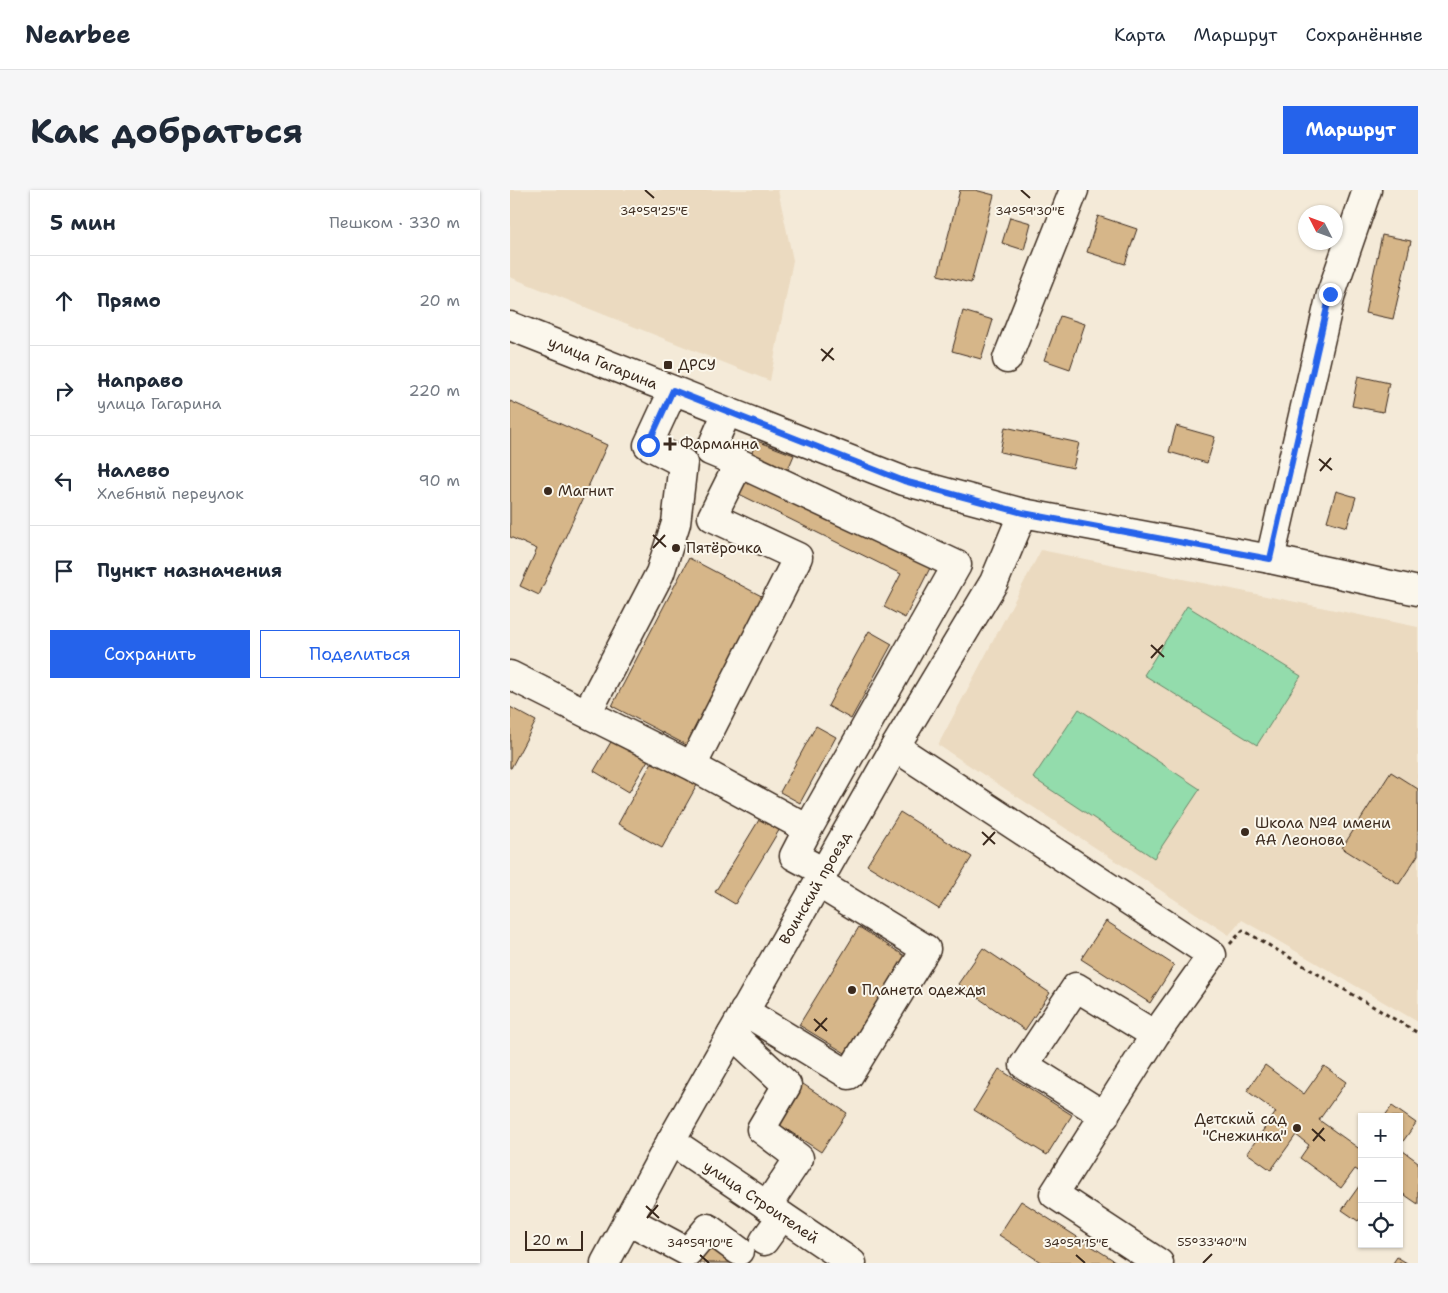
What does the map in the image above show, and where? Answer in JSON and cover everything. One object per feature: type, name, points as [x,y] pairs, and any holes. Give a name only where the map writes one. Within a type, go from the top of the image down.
[{"type":"main road","points":[[1007,359],[1074,190]]},
{"type":"main road","points":[[1270,559],[1330,294],[1367,190]]},
{"type":"main road","name":"улица Гагарина","points":[[510,326],[904,481],[1023,513],[1270,559],[1418,591]]},
{"type":"main road","points":[[587,713],[660,573],[676,523],[683,463],[648,445],[673,390]]},
{"type":"main road","points":[[727,412],[710,451],[956,565],[794,856],[821,878],[926,949],[850,1075],[738,1022]]},
{"type":"main road","points":[[692,766],[798,557],[712,517],[738,463]]},
{"type":"main road","name":"Воинский проезд","points":[[605,1263],[671,1141],[895,747],[994,582],[1023,513]]},
{"type":"main road","points":[[510,674],[692,766],[808,829]]},
{"type":"main road","points":[[895,747],[1212,955],[1155,1035],[1054,1194],[1159,1263]]},
{"type":"main road","points":[[1105,1116],[1024,1065],[1076,987],[1155,1035]]},
{"type":"main road","points":[[738,1022],[787,1085],[761,1129],[799,1158],[775,1211],[764,1241]]},
{"type":"main road","name":"улица Строителей","points":[[671,1141],[852,1263]]},
{"type":"main road","points":[[628,1220],[688,1252],[708,1228],[739,1251]]},
{"type":"path","points":[[1228,947],[1243,930],[1418,1033]]},
{"type":"shaded area","points":[[510,190],[778,190],[793,260],[770,381],[510,277]]},
{"type":"shaded area","name":"Школа №4 имени АА Леонова","points":[[1041,550],[1418,627],[1418,1022],[1242,920],[1229,935],[938,745]]},
{"type":"green space","points":[[1187,606],[1301,676],[1257,745],[1144,675]]},
{"type":"green space","points":[[1079,709],[1200,789],[1154,858],[1033,778]]},
{"type":"building","points":[[960,190],[975,190],[994,195],[971,283],[938,275]]},
{"type":"building","points":[[1098,216],[1137,229],[1125,264],[1087,252]]},
{"type":"building","points":[[1010,217],[1031,223],[1024,250],[1002,243]]},
{"type":"building","points":[[1382,235],[1411,241],[1393,319],[1365,313]]},
{"type":"building","points":[[963,311],[993,320],[981,359],[952,351]]},
{"type":"building","points":[[1060,316],[1085,324],[1070,369],[1044,360]]},
{"type":"building","points":[[1358,376],[1389,383],[1383,412],[1352,406]]},
{"type":"building","name":"Магнит","points":[[510,401],[607,445],[539,595],[520,586],[537,549],[510,537]]},
{"type":"building","points":[[1176,426],[1215,437],[1207,463],[1169,452]]},
{"type":"building","points":[[1005,427],[1079,443],[1073,468],[1000,452]]},
{"type":"building","points":[[757,441],[794,455],[786,474],[749,459]]},
{"type":"building","points":[[746,470],[933,562],[905,618],[884,607],[901,574],[735,492]]},
{"type":"building","points":[[1336,491],[1356,497],[1347,527],[1327,521]]},
{"type":"building","points":[[689,558],[771,601],[694,749],[612,706]]},
{"type":"building","points":[[869,631],[892,644],[851,719],[828,706]]},
{"type":"building","points":[[510,707],[536,721],[511,768],[510,768]]},
{"type":"building","points":[[816,726],[836,737],[800,803],[780,792]]},
{"type":"building","points":[[615,735],[651,755],[629,792],[594,771]]},
{"type":"building","points":[[657,753],[701,778],[662,848],[618,824]]},
{"type":"building","points":[[1391,772],[1418,789],[1418,855],[1399,884],[1342,848]]},
{"type":"building","points":[[900,812],[972,857],[939,909],[867,865]]},
{"type":"building","points":[[762,815],[781,827],[735,904],[715,892]]},
{"type":"building","points":[[1106,921],[1174,965],[1150,1003],[1081,959]]},
{"type":"building","name":"Планета одежды","points":[[859,927],[905,956],[845,1053],[799,1025]]},
{"type":"building","points":[[983,948],[1050,993],[1025,1030],[958,984]]},
{"type":"building","name":"Детский сад \"Снежинка\"","points":[[1265,1065],[1304,1094],[1324,1066],[1346,1082],[1319,1120],[1358,1148],[1358,1171],[1355,1169],[1341,1188],[1300,1158],[1309,1145],[1296,1135],[1271,1170],[1247,1153],[1276,1112],[1247,1091]]},
{"type":"building","points":[[999,1069],[1072,1115],[1047,1155],[974,1110]]},
{"type":"building","points":[[803,1084],[847,1113],[821,1152],[777,1123]]},
{"type":"building","points":[[1392,1106],[1402,1113],[1387,1113]]},
{"type":"building","points":[[1403,1114],[1416,1123],[1403,1141]]},
{"type":"building","points":[[1403,1151],[1418,1162],[1418,1204],[1403,1194]]},
{"type":"building","points":[[1358,1188],[1358,1221],[1342,1210]]},
{"type":"building","points":[[1021,1201],[1118,1263],[1042,1263],[999,1235]]},
{"type":"building","points":[[710,1246],[735,1263],[698,1263]]},
{"type":"building","points":[[1397,1257],[1407,1263],[1393,1263]]},
{"type":"place","name":"ДРСУ","points":[[668,365]]},
{"type":"place","name":"Фарманна","points":[[670,444]]},
{"type":"place","name":"Магнит","points":[[548,491]]},
{"type":"place","name":"Пятёрочка","points":[[676,548]]},
{"type":"place","name":"Школа №4 имени АА Леонова","points":[[1245,832]]},
{"type":"place","name":"Планета одежды","points":[[852,990]]},
{"type":"place","name":"Детский сад \"Снежинка\"","points":[[1297,1128]]},
{"type":"route","points":[[648,445],[673,390],[904,481],[1023,513],[1270,559],[1330,294]]}]
